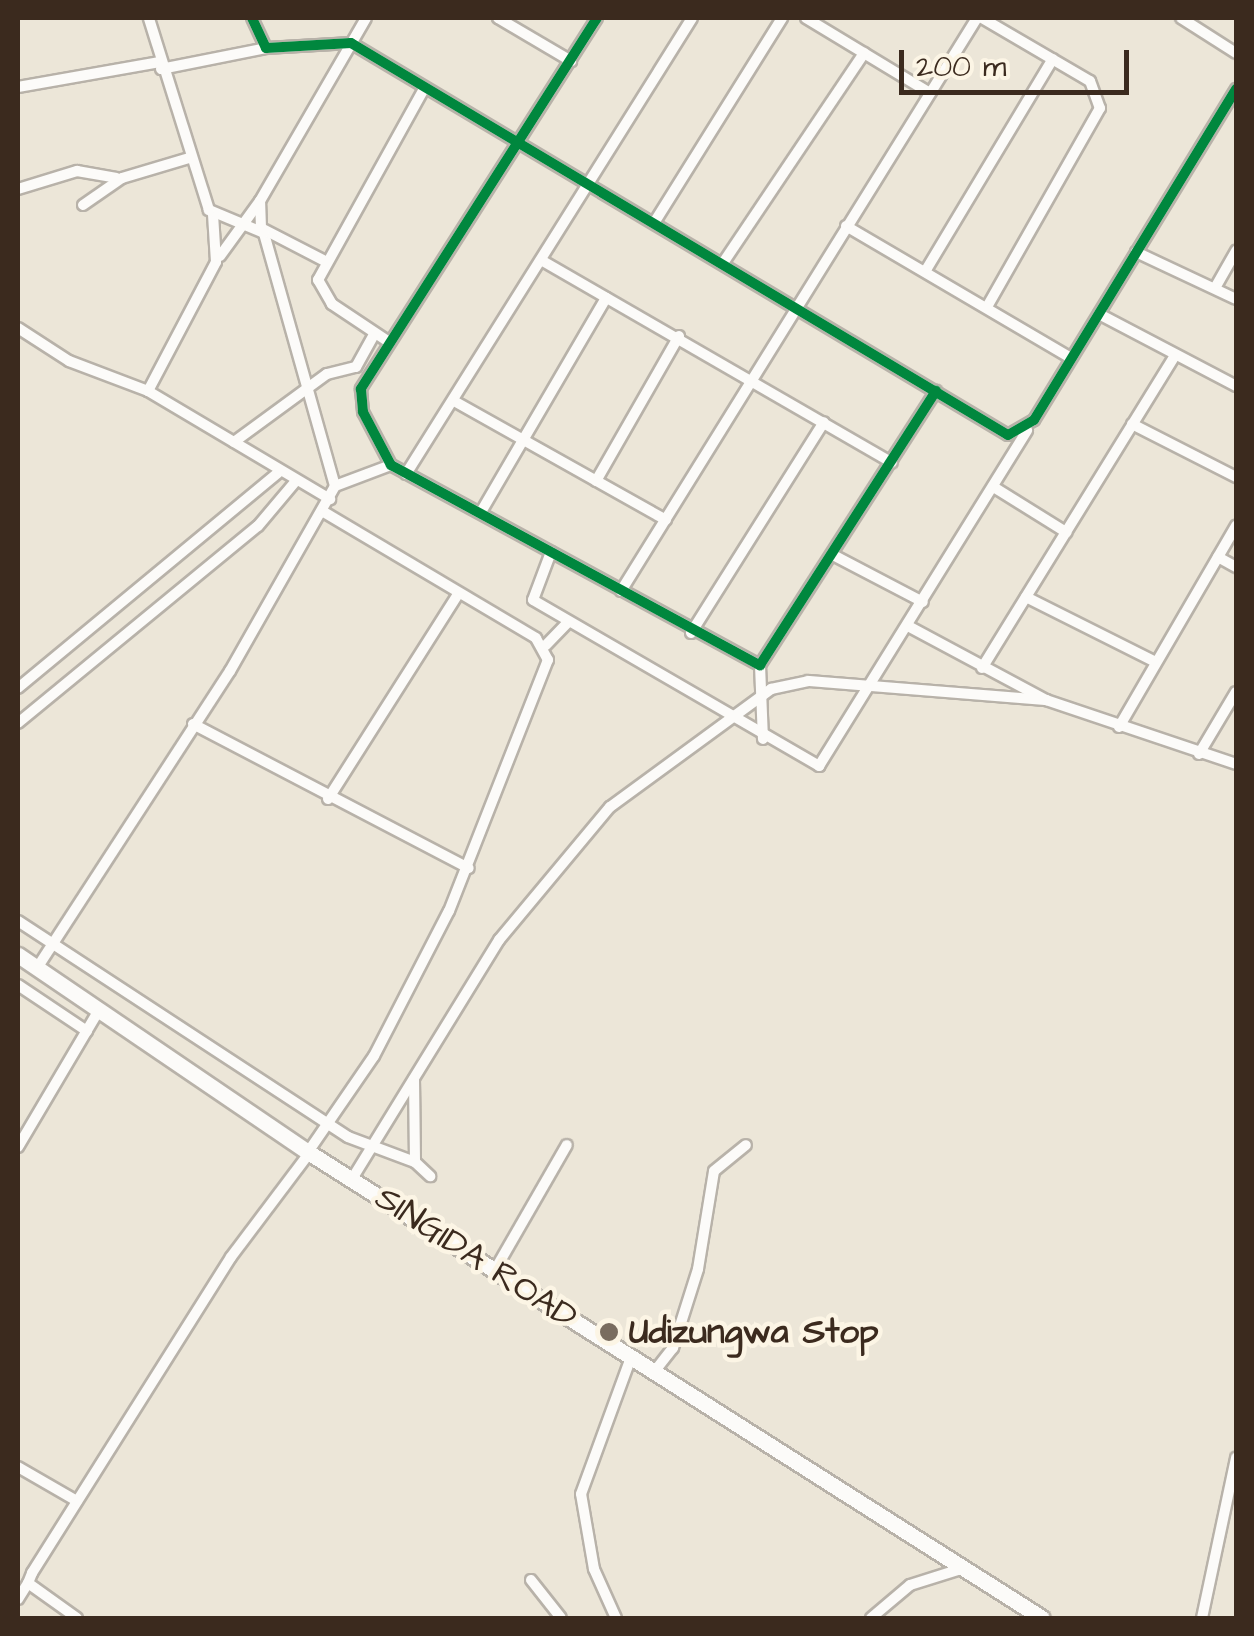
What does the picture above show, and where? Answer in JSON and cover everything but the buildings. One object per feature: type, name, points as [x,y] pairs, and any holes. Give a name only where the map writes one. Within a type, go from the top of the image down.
[{"type":"highway","name":"SINGIDA ROAD","points":[[18,955],[352,1179],[1042,1618]]},
{"type":"street","points":[[149,18],[188,158],[213,214],[216,262]]},
{"type":"street","points":[[252,18],[266,48]]},
{"type":"street","points":[[148,391],[239,221],[260,201],[366,18]]},
{"type":"street","points":[[498,18],[571,61]]},
{"type":"street","points":[[598,18],[389,342],[360,400],[391,465],[691,632],[760,665]]},
{"type":"street","points":[[406,474],[692,18]]},
{"type":"street","points":[[654,224],[782,18]]},
{"type":"street","points":[[806,18],[928,92]]},
{"type":"street","points":[[620,590],[928,92],[980,18],[1090,80],[1100,108],[988,305]]},
{"type":"street","points":[[1182,18],[1236,54]]},
{"type":"street","points":[[18,87],[266,48],[350,43],[1008,434],[1026,430]]},
{"type":"street","points":[[723,263],[864,53]]},
{"type":"street","points":[[926,270],[1053,59]]},
{"type":"street","points":[[389,342],[322,294],[323,260],[424,89]]},
{"type":"street","points":[[552,552],[530,594],[568,622],[730,722],[819,766],[995,488],[1026,430],[1136,252],[1232,111],[1236,90]]},
{"type":"street","points":[[84,205],[122,178],[188,158]]},
{"type":"street","points":[[18,189],[77,171],[122,178]]},
{"type":"street","points":[[37,968],[193,724],[324,512],[335,486],[310,389],[260,228],[260,201]]},
{"type":"street","points":[[213,214],[260,228],[323,260]]},
{"type":"street","points":[[846,226],[988,305],[1072,358]]},
{"type":"street","points":[[1136,252],[1236,298]]},
{"type":"street","points":[[1214,288],[1236,252]]},
{"type":"street","points":[[541,260],[892,462]]},
{"type":"street","points":[[480,512],[606,298]]},
{"type":"street","points":[[1099,314],[1236,386]]},
{"type":"street","points":[[18,328],[69,361],[148,391],[278,473],[330,499]]},
{"type":"street","points":[[234,442],[310,389],[356,367],[374,334]]},
{"type":"street","points":[[596,480],[679,336]]},
{"type":"street","points":[[982,668],[1176,356]]},
{"type":"street","points":[[763,739],[760,665],[836,556],[936,391]]},
{"type":"street","points":[[454,400],[666,520]]},
{"type":"street","points":[[691,632],[824,422]]},
{"type":"street","points":[[1132,424],[1236,477]]},
{"type":"street","points":[[335,486],[391,465]]},
{"type":"street","points":[[18,688],[278,473]]},
{"type":"street","points":[[18,723],[258,526],[295,482]]},
{"type":"street","points":[[995,488],[1066,532]]},
{"type":"street","points":[[324,512],[546,645]]},
{"type":"street","points":[[1120,727],[1236,526]]},
{"type":"street","points":[[836,556],[922,602]]},
{"type":"street","points":[[1218,557],[1236,567]]},
{"type":"street","points":[[328,798],[458,594]]},
{"type":"street","points":[[1026,598],[1156,662]]},
{"type":"street","points":[[18,1599],[231,1257],[374,1056],[470,868],[536,700],[546,645],[568,622]]},
{"type":"street","points":[[908,626],[1046,700],[1236,764]]},
{"type":"street","points":[[352,1179],[500,940],[610,807],[762,697],[791,681],[1046,700]]},
{"type":"street","points":[[1199,754],[1236,692]]},
{"type":"street","points":[[193,724],[328,798],[470,868]]},
{"type":"street","points":[[18,921],[326,1123],[370,1150],[415,1162],[430,1176]]},
{"type":"street","points":[[18,985],[87,1030]]},
{"type":"street","points":[[18,1147],[99,1010]]},
{"type":"street","points":[[414,1078],[415,1162]]},
{"type":"street","points":[[495,1270],[567,1144]]},
{"type":"street","points":[[654,1372],[673,1348],[698,1269],[714,1171],[746,1145]]},
{"type":"street","points":[[616,1618],[594,1569],[581,1494],[632,1358]]},
{"type":"street","points":[[1202,1618],[1236,1458]]},
{"type":"street","points":[[18,1467],[77,1502]]},
{"type":"street","points":[[871,1618],[910,1585],[964,1568]]},
{"type":"street","points":[[531,1580],[561,1618]]},
{"type":"street","points":[[28,1583],[78,1618]]},
{"type":"cycle path","points":[[252,18],[266,48],[351,43],[1008,435],[1034,420],[1236,89]]},
{"type":"cycle path","points":[[597,18],[361,389],[363,412],[391,465],[760,665],[936,391]]},
{"type":"place","name":"Udizungwa Stop","points":[[609,1332]]}]
